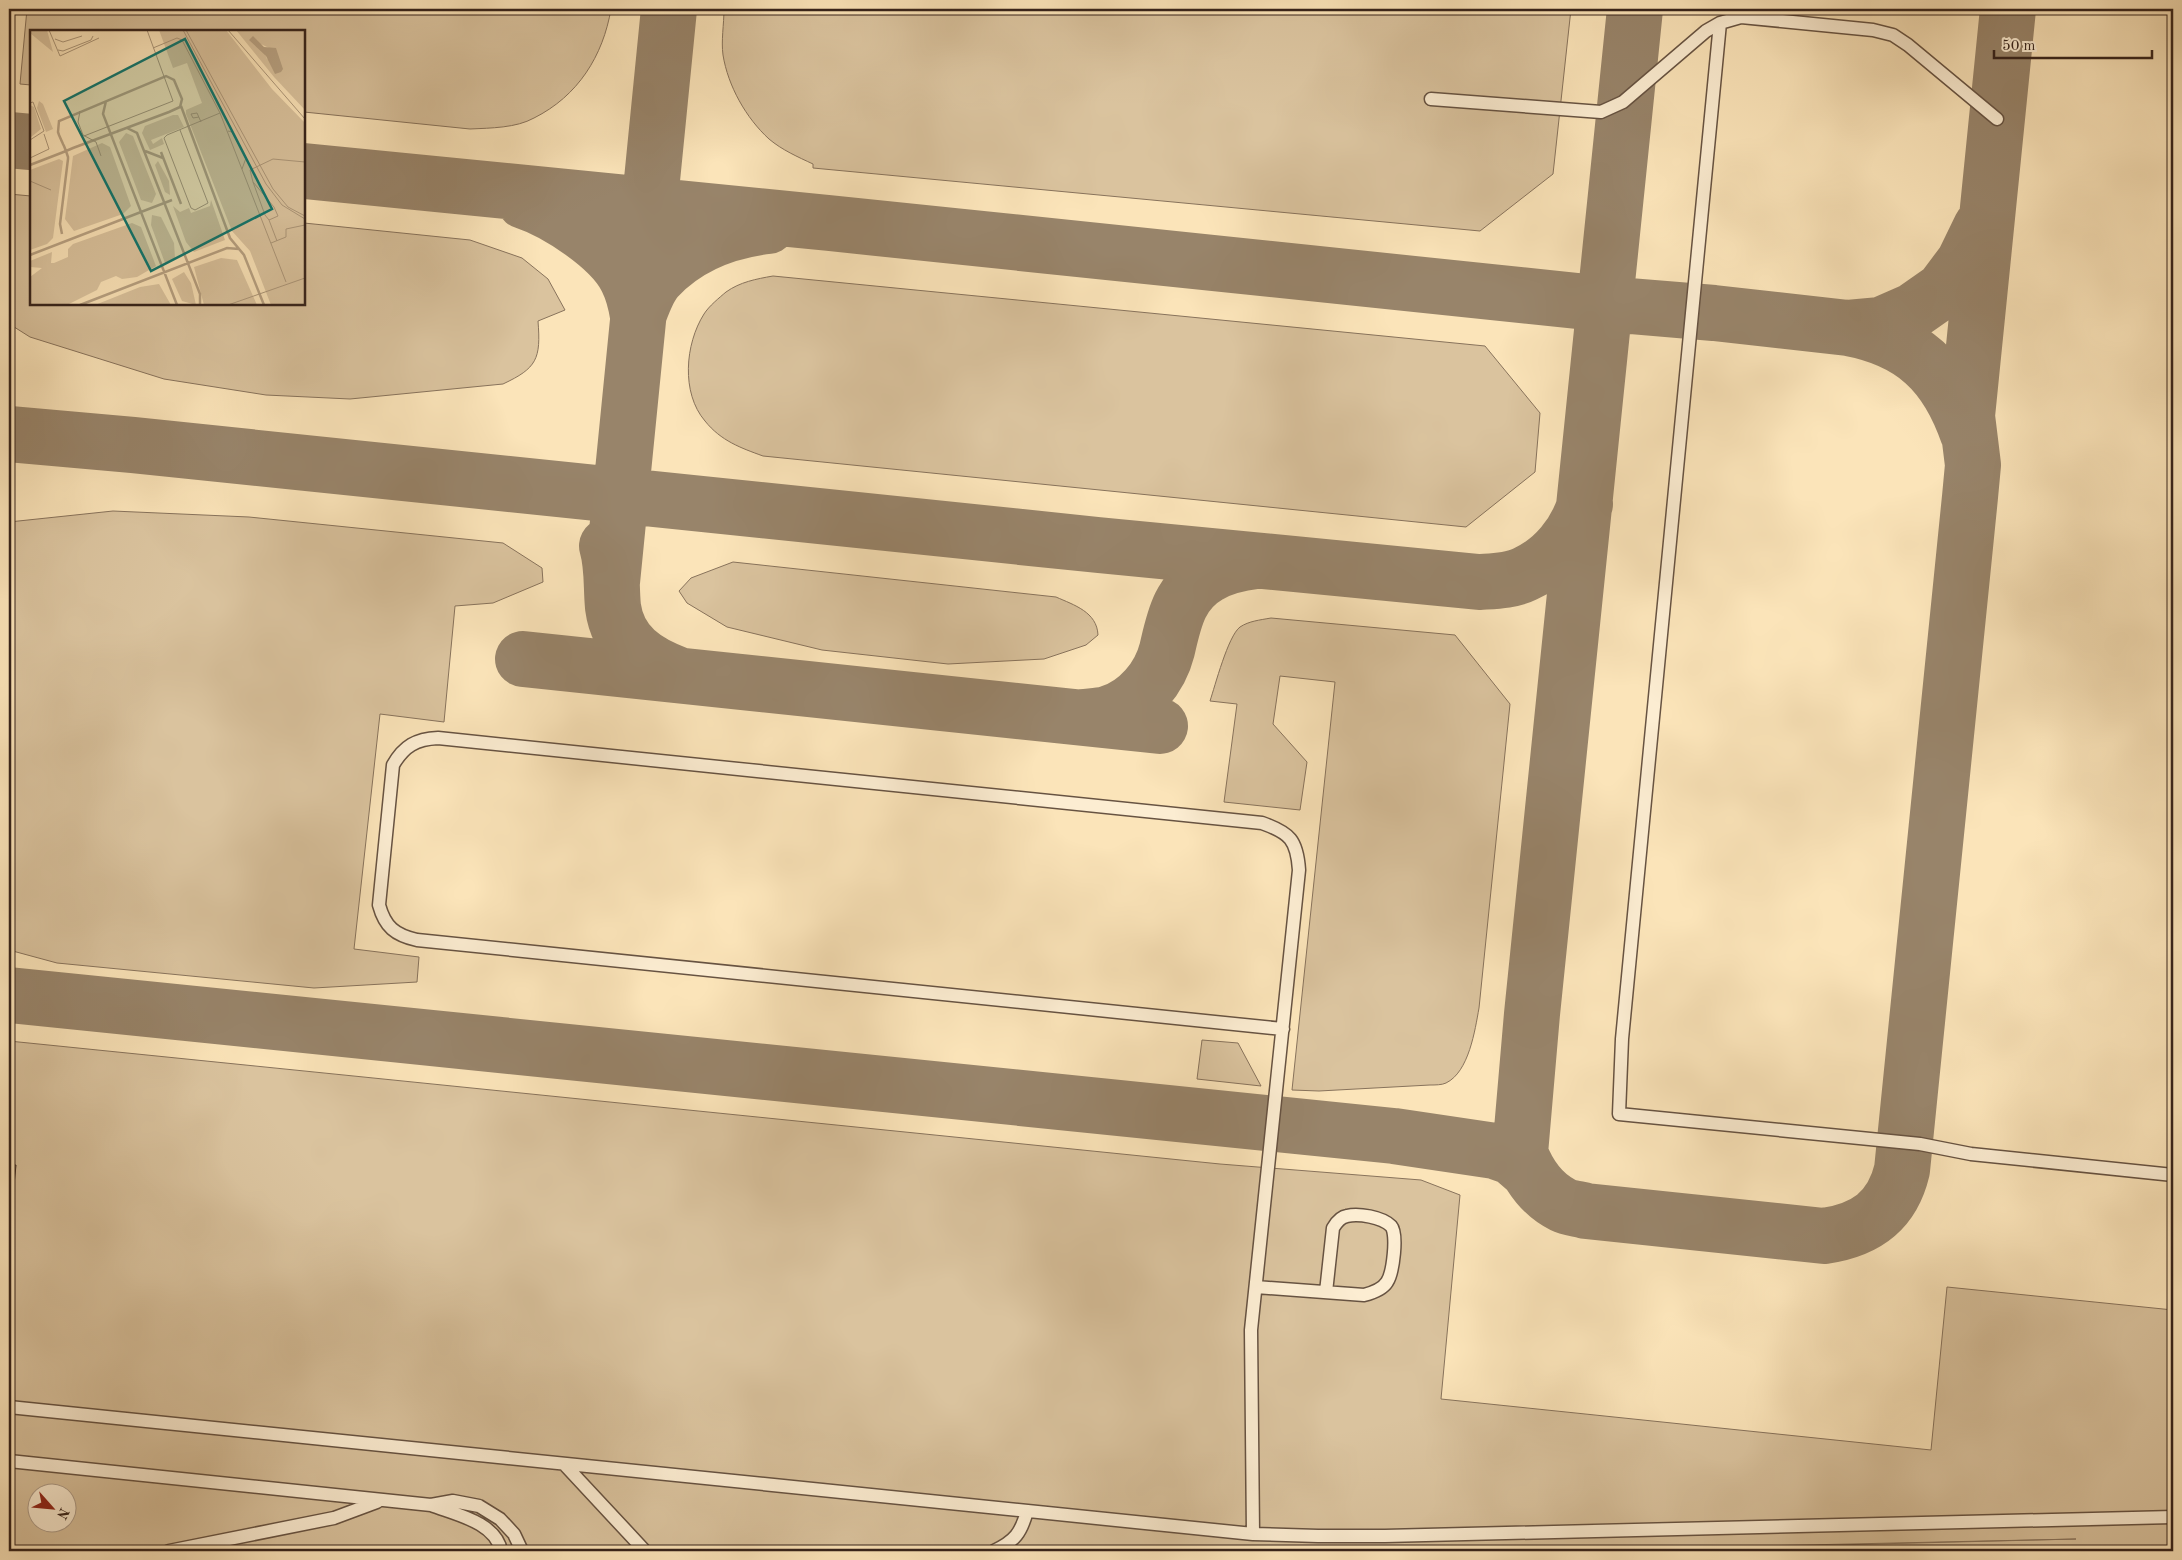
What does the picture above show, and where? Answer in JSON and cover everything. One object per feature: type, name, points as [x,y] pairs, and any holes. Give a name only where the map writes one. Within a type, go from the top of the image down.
[{"type":"lane","points":[[1431,99],[1601,112],[1623,102],[1706,31],[1720,23],[1740,17],[1872,30],[1893,35],[1908,45],[1997,119]]},
{"type":"lane","points":[[1720,23],[1622,1039],[1619,1114],[1912,1143],[1971,1154],[2173,1175]]},
{"type":"lane","points":[[1253,1534],[1250,1349],[1256,1287],[1283,1029],[1299,870],[1298,852],[1292,839],[1281,830],[1262,823],[438,738],[424,739],[410,744],[400,753],[393,765],[379,905],[382,918],[390,929],[402,937],[1283,1029]]},
{"type":"lane","points":[[1256,1287],[1364,1295],[1376,1292],[1386,1283],[1392,1270],[1394,1234],[1391,1226],[1375,1218],[1357,1216],[1346,1216],[1338,1221],[1333,1228],[1326,1292]]},
{"type":"lane","points":[[9,1407],[1253,1534],[1318,1536],[1395,1535],[2173,1517]]},
{"type":"lane","points":[[9,1461],[379,1501],[431,1505],[453,1501],[479,1506],[500,1519],[514,1534],[522,1551]]},
{"type":"lane","points":[[564,1464],[645,1551]]},
{"type":"lane","points":[[169,1551],[334,1518],[379,1501]]},
{"type":"lane","points":[[431,1505],[474,1522],[491,1532],[501,1551]]},
{"type":"lane","points":[[994,1551],[1007,1545],[1022,1530],[1028,1511]]},
{"type":"shaded area","points":[[27,9],[611,9],[602,43],[586,73],[576,86],[550,109],[534,118],[519,124],[503,127],[470,129],[305,112],[305,30],[30,30],[30,85],[20,84]]},
{"type":"shaded area","points":[[724,9],[1571,9],[1553,174],[1480,231],[813,168],[813,164],[785,150],[769,139],[739,101],[725,67],[723,55]]},
{"type":"shaded area","points":[[9,194],[30,196],[30,305],[305,305],[305,223],[470,240],[522,258],[548,279],[565,310],[538,321],[539,345],[534,361],[523,373],[503,384],[350,399],[266,395],[164,379],[30,337],[11,325],[9,321]]},
{"type":"shaded area","points":[[773,276],[1485,346],[1540,413],[1535,472],[1466,527],[763,456],[739,447],[725,439],[705,421],[697,410],[692,397],[688,368],[693,339],[698,326],[704,314],[714,302],[726,292],[743,283]]},
{"type":"shaded area","points":[[113,511],[249,517],[503,543],[542,568],[543,582],[493,603],[455,606],[444,722],[380,714],[354,949],[419,957],[417,982],[314,988],[57,963],[9,950],[9,522]]},
{"type":"shaded area","points":[[733,562],[1056,597],[1077,606],[1089,615],[1094,620],[1098,635],[1086,645],[1044,659],[948,664],[822,650],[727,627],[687,603],[679,591],[691,578]]},
{"type":"shaded area","points":[[1271,618],[1455,635],[1510,704],[1479,1008],[1470,1050],[1454,1078],[1444,1084],[1319,1091],[1292,1090],[1335,682],[1280,676],[1273,724],[1307,762],[1300,810],[1224,802],[1237,704],[1210,701],[1235,632],[1247,623]]},
{"type":"shaded area","points":[[1202,1040],[1238,1043],[1261,1086],[1197,1079]]},
{"type":"shaded area","points":[[9,1041],[1220,1164],[1421,1180],[1460,1195],[1441,1399],[1931,1450],[1947,1287],[2173,1310],[2173,1551],[1592,1551],[2076,1539],[1532,1551],[9,1551]]},
{"type":"building","points":[[9,1165],[16,1165],[13,1195],[9,1195]]},
{"type":"taxiway","points":[[612,582],[669,9]]},
{"type":"taxiway","points":[[1635,9],[1532,1014],[1520,1153],[1536,1183],[1548,1195],[1568,1207],[1586,1211],[1824,1236],[1852,1229],[1864,1224],[1875,1216],[1884,1208],[1891,1197],[1902,1170],[1973,465],[1967,416],[2008,9]]},
{"type":"taxiway","points":[[9,140],[30,142]]},
{"type":"taxiway","points":[[305,171],[1848,328],[1881,325],[1913,311],[1943,290],[1964,262],[1981,227]]},
{"type":"taxiway","points":[[524,201],[552,213],[567,222],[609,255],[627,279],[634,297],[638,316],[654,282],[668,267],[694,249],[722,236],[768,226]]},
{"type":"taxiway","points":[[1848,328],[1871,333],[1891,341],[1909,351],[1924,363],[1950,393],[1968,434]]},
{"type":"taxiway","points":[[9,434],[1479,582],[1514,578],[1545,562],[1570,536],[1585,504]]},
{"type":"taxiway","points":[[607,546],[611,569],[613,607],[621,632],[627,642],[645,658],[655,665],[679,675]]},
{"type":"taxiway","points":[[1083,717],[1104,715],[1120,709],[1146,689],[1164,660],[1179,608],[1184,598],[1199,582],[1226,567],[1256,561]]},
{"type":"taxiway","points":[[523,659],[1160,726]]},
{"type":"taxiway","points":[[9,995],[1394,1136],[1495,1151],[1512,1157],[1527,1170]]}]
